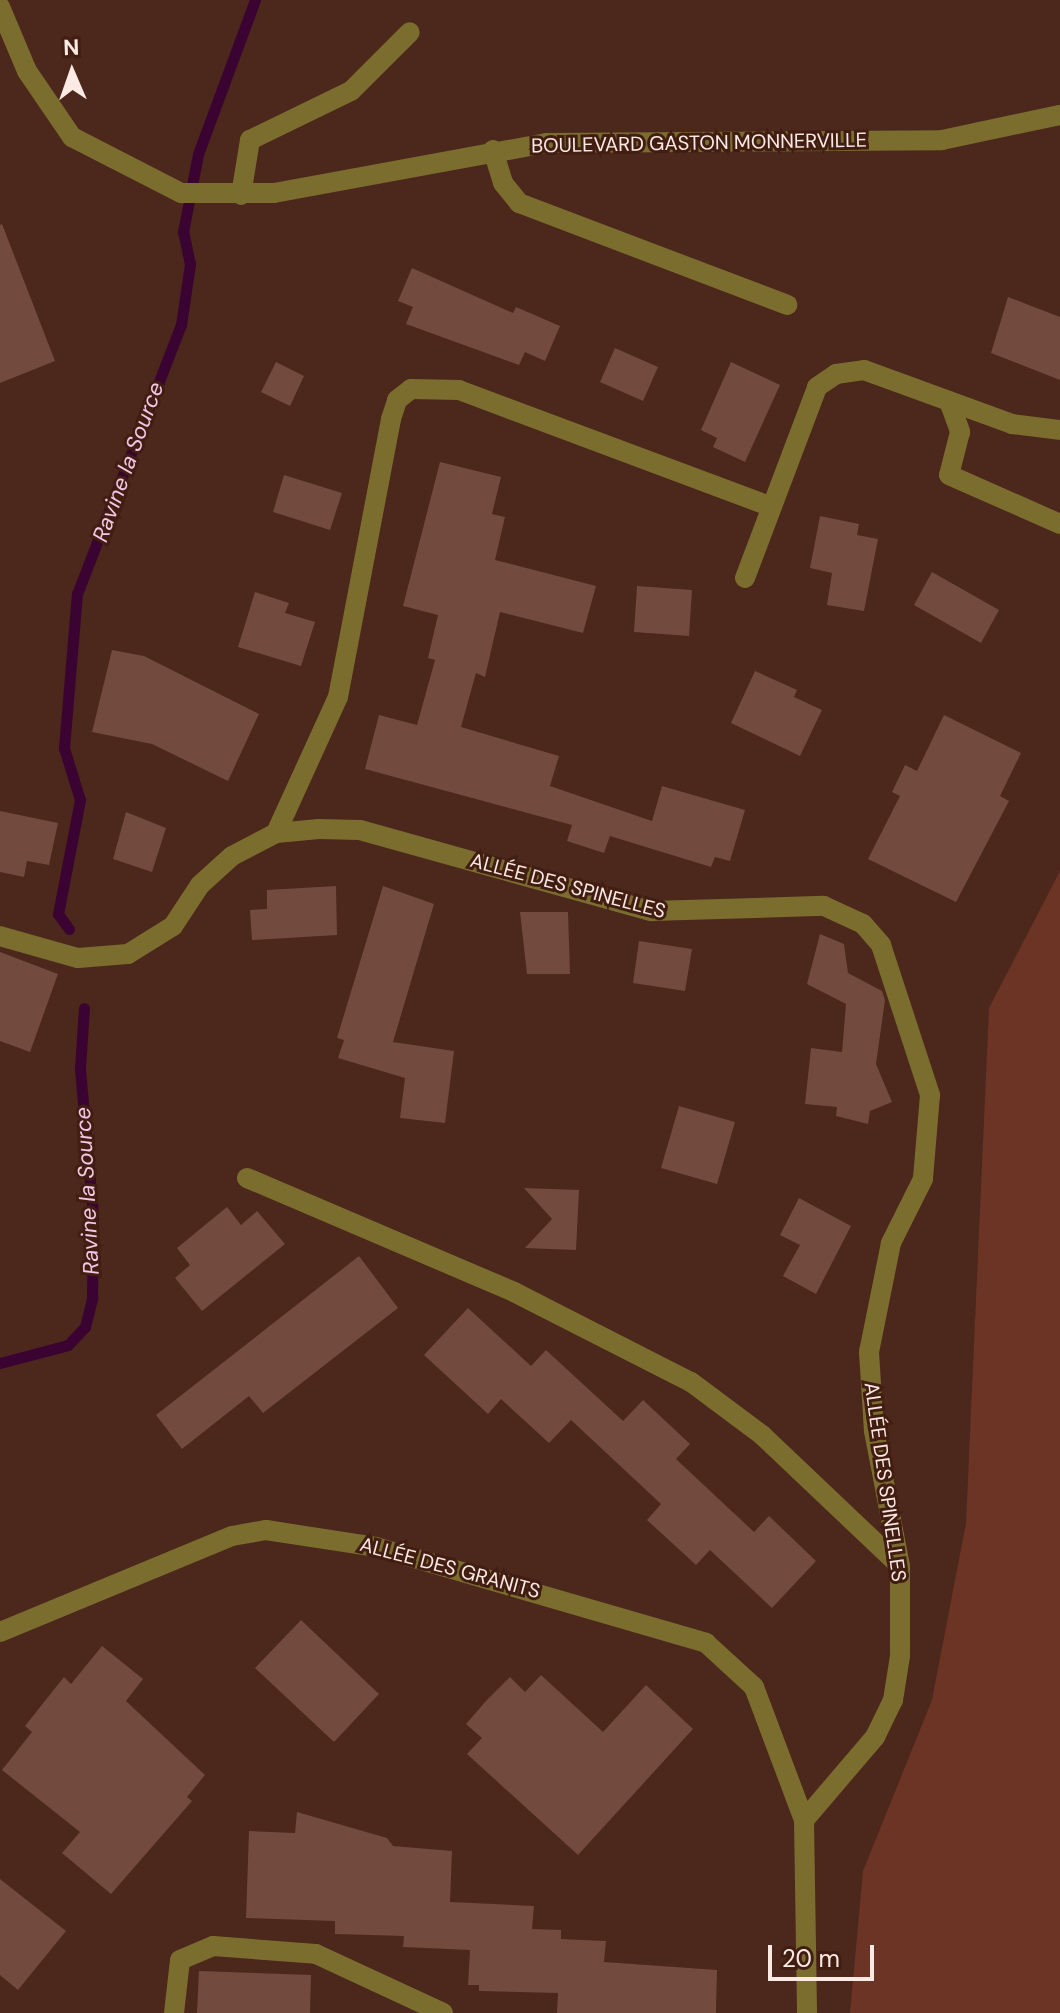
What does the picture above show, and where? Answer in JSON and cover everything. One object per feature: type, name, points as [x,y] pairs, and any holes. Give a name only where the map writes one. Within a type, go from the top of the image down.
[{"type":"street","name":"BOULEVARD GASTON MONNERVILLE","points":[[0,7],[46,105],[72,137],[125,170],[181,193],[241,195],[493,150],[597,141],[942,140],[1060,115]]},
{"type":"street","points":[[241,195],[250,140],[351,91],[410,32]]},
{"type":"street","points":[[493,150],[503,183],[519,203],[787,305]]},
{"type":"street","points":[[745,578],[817,387],[836,374],[864,370],[1012,424],[1060,430]]},
{"type":"street","points":[[276,833],[338,697],[391,419],[397,400],[411,389],[459,390],[770,506]]},
{"type":"street","points":[[949,401],[960,432],[949,475],[1060,524]]},
{"type":"street","name":"ALLÉE DES SPINELLES","points":[[0,936],[78,958],[128,954],[173,926],[200,885],[232,856],[276,833],[360,830],[651,911],[824,906],[863,924],[881,945],[930,1095],[923,1179],[891,1243],[869,1352],[874,1431],[900,1566],[900,1656],[893,1700],[875,1737],[804,1820]]},
{"type":"street","points":[[247,1178],[514,1292],[691,1382],[762,1435],[900,1566]]},
{"type":"street","name":"ALLÉE DES GRANITS","points":[[0,1632],[232,1536],[301,1531],[376,1547],[706,1643],[754,1687],[804,1820]]},
{"type":"street","points":[[804,1820],[807,2013]]},
{"type":"street","points":[[174,2013],[180,1960],[213,1946],[316,1954],[443,2013]]},
{"type":"shaded area","points":[[1060,871],[1060,2013],[850,2013],[863,1871],[932,1700],[966,1523],[989,1008]]},
{"type":"building","points":[[0,225],[55,361],[0,383]]},
{"type":"building","points":[[412,268],[513,313],[516,307],[560,326],[545,361],[525,352],[519,365],[406,324],[413,307],[398,301]]},
{"type":"building","points":[[1008,297],[1060,317],[1060,380],[991,353]]},
{"type":"building","points":[[615,348],[658,367],[643,401],[600,382]]},
{"type":"building","points":[[276,362],[304,376],[290,406],[261,392]]},
{"type":"building","points":[[731,362],[780,385],[745,462],[713,447],[717,438],[701,430]]},
{"type":"building","points":[[440,462],[501,477],[492,514],[505,517],[495,560],[596,586],[583,633],[500,612],[485,677],[476,673],[461,727],[559,756],[550,786],[652,821],[662,786],[745,810],[730,861],[715,857],[711,867],[610,836],[604,853],[567,841],[572,825],[365,769],[379,715],[417,725],[435,660],[428,658],[438,615],[403,606]]},
{"type":"building","points":[[284,475],[342,493],[330,530],[273,512]]},
{"type":"building","points":[[820,516],[859,524],[857,535],[878,539],[864,611],[827,605],[832,573],[810,568]]},
{"type":"building","points":[[932,572],[999,610],[981,643],[914,605]]},
{"type":"building","points":[[637,586],[692,590],[689,636],[634,632]]},
{"type":"building","points":[[255,592],[289,603],[285,613],[315,622],[301,666],[238,647]]},
{"type":"building","points":[[112,650],[144,656],[259,714],[228,781],[152,744],[92,732]]},
{"type":"building","points":[[755,671],[797,690],[794,697],[822,710],[800,756],[731,723]]},
{"type":"building","points":[[944,715],[1021,753],[1000,796],[1009,801],[956,902],[868,859],[900,796],[892,792],[905,765],[917,771]]},
{"type":"building","points":[[0,811],[58,823],[49,865],[27,861],[24,877],[0,872]]},
{"type":"building","points":[[126,812],[166,828],[152,872],[113,859]]},
{"type":"building","points":[[336,886],[337,935],[252,940],[250,910],[267,909],[267,890]]},
{"type":"building","points":[[383,886],[434,904],[393,1042],[454,1051],[445,1123],[400,1118],[405,1078],[338,1058],[344,1040],[337,1038]]},
{"type":"building","points":[[520,912],[568,912],[570,974],[527,974]]},
{"type":"building","points":[[820,934],[844,944],[848,973],[882,991],[885,1000],[876,1064],[892,1102],[870,1111],[868,1124],[836,1116],[837,1107],[805,1104],[811,1048],[842,1052],[846,1004],[807,984]]},
{"type":"building","points":[[639,941],[692,949],[685,991],[633,983]]},
{"type":"building","points":[[0,952],[58,974],[30,1052],[0,1041]]},
{"type":"building","points":[[679,1106],[735,1122],[717,1184],[661,1168]]},
{"type":"building","points":[[524,1188],[579,1190],[576,1250],[525,1248],[552,1219]]},
{"type":"building","points":[[799,1198],[851,1226],[816,1294],[783,1276],[800,1245],[780,1235]]},
{"type":"building","points":[[227,1207],[241,1225],[257,1211],[285,1244],[202,1311],[175,1278],[190,1265],[177,1248]]},
{"type":"building","points":[[359,1256],[398,1308],[263,1413],[249,1396],[182,1449],[156,1415]]},
{"type":"building","points":[[468,1308],[531,1366],[546,1350],[623,1421],[643,1400],[690,1444],[676,1459],[754,1532],[769,1516],[816,1561],[772,1608],[710,1550],[696,1565],[647,1520],[661,1504],[571,1420],[549,1443],[501,1399],[488,1414],[424,1355]]},
{"type":"building","points":[[301,1620],[379,1694],[334,1742],[255,1668]]},
{"type":"building","points":[[102,1646],[143,1679],[126,1701],[205,1775],[187,1797],[192,1801],[111,1894],[62,1853],[80,1832],[2,1770],[32,1732],[25,1726],[64,1677],[71,1684]]},
{"type":"building","points":[[541,1675],[603,1732],[646,1685],[693,1729],[578,1855],[467,1754],[482,1738],[466,1724],[486,1701],[510,1677],[525,1692]]},
{"type":"building","points":[[297,1812],[387,1838],[393,1846],[452,1851],[450,1902],[534,1906],[532,1929],[561,1930],[561,1939],[606,1941],[604,1962],[717,1970],[716,2013],[557,2013],[558,1993],[479,1991],[479,1985],[468,1985],[470,1950],[403,1947],[404,1936],[335,1934],[335,1921],[246,1918],[249,1831],[295,1833]]},
{"type":"building","points":[[0,1879],[66,1931],[18,1990],[0,1975]]},
{"type":"building","points":[[199,1971],[311,1975],[310,2013],[197,2013]]},
{"type":"waterway","name":"Ravine la Source","points":[[69,929],[58,914],[80,800],[64,748],[77,594],[181,325],[190,264],[183,232],[198,154],[255,0]]},
{"type":"waterway","name":"Ravine la Source","points":[[0,1363],[68,1345],[85,1327],[92,1298],[93,1215],[80,1068],[84,1008]]}]
